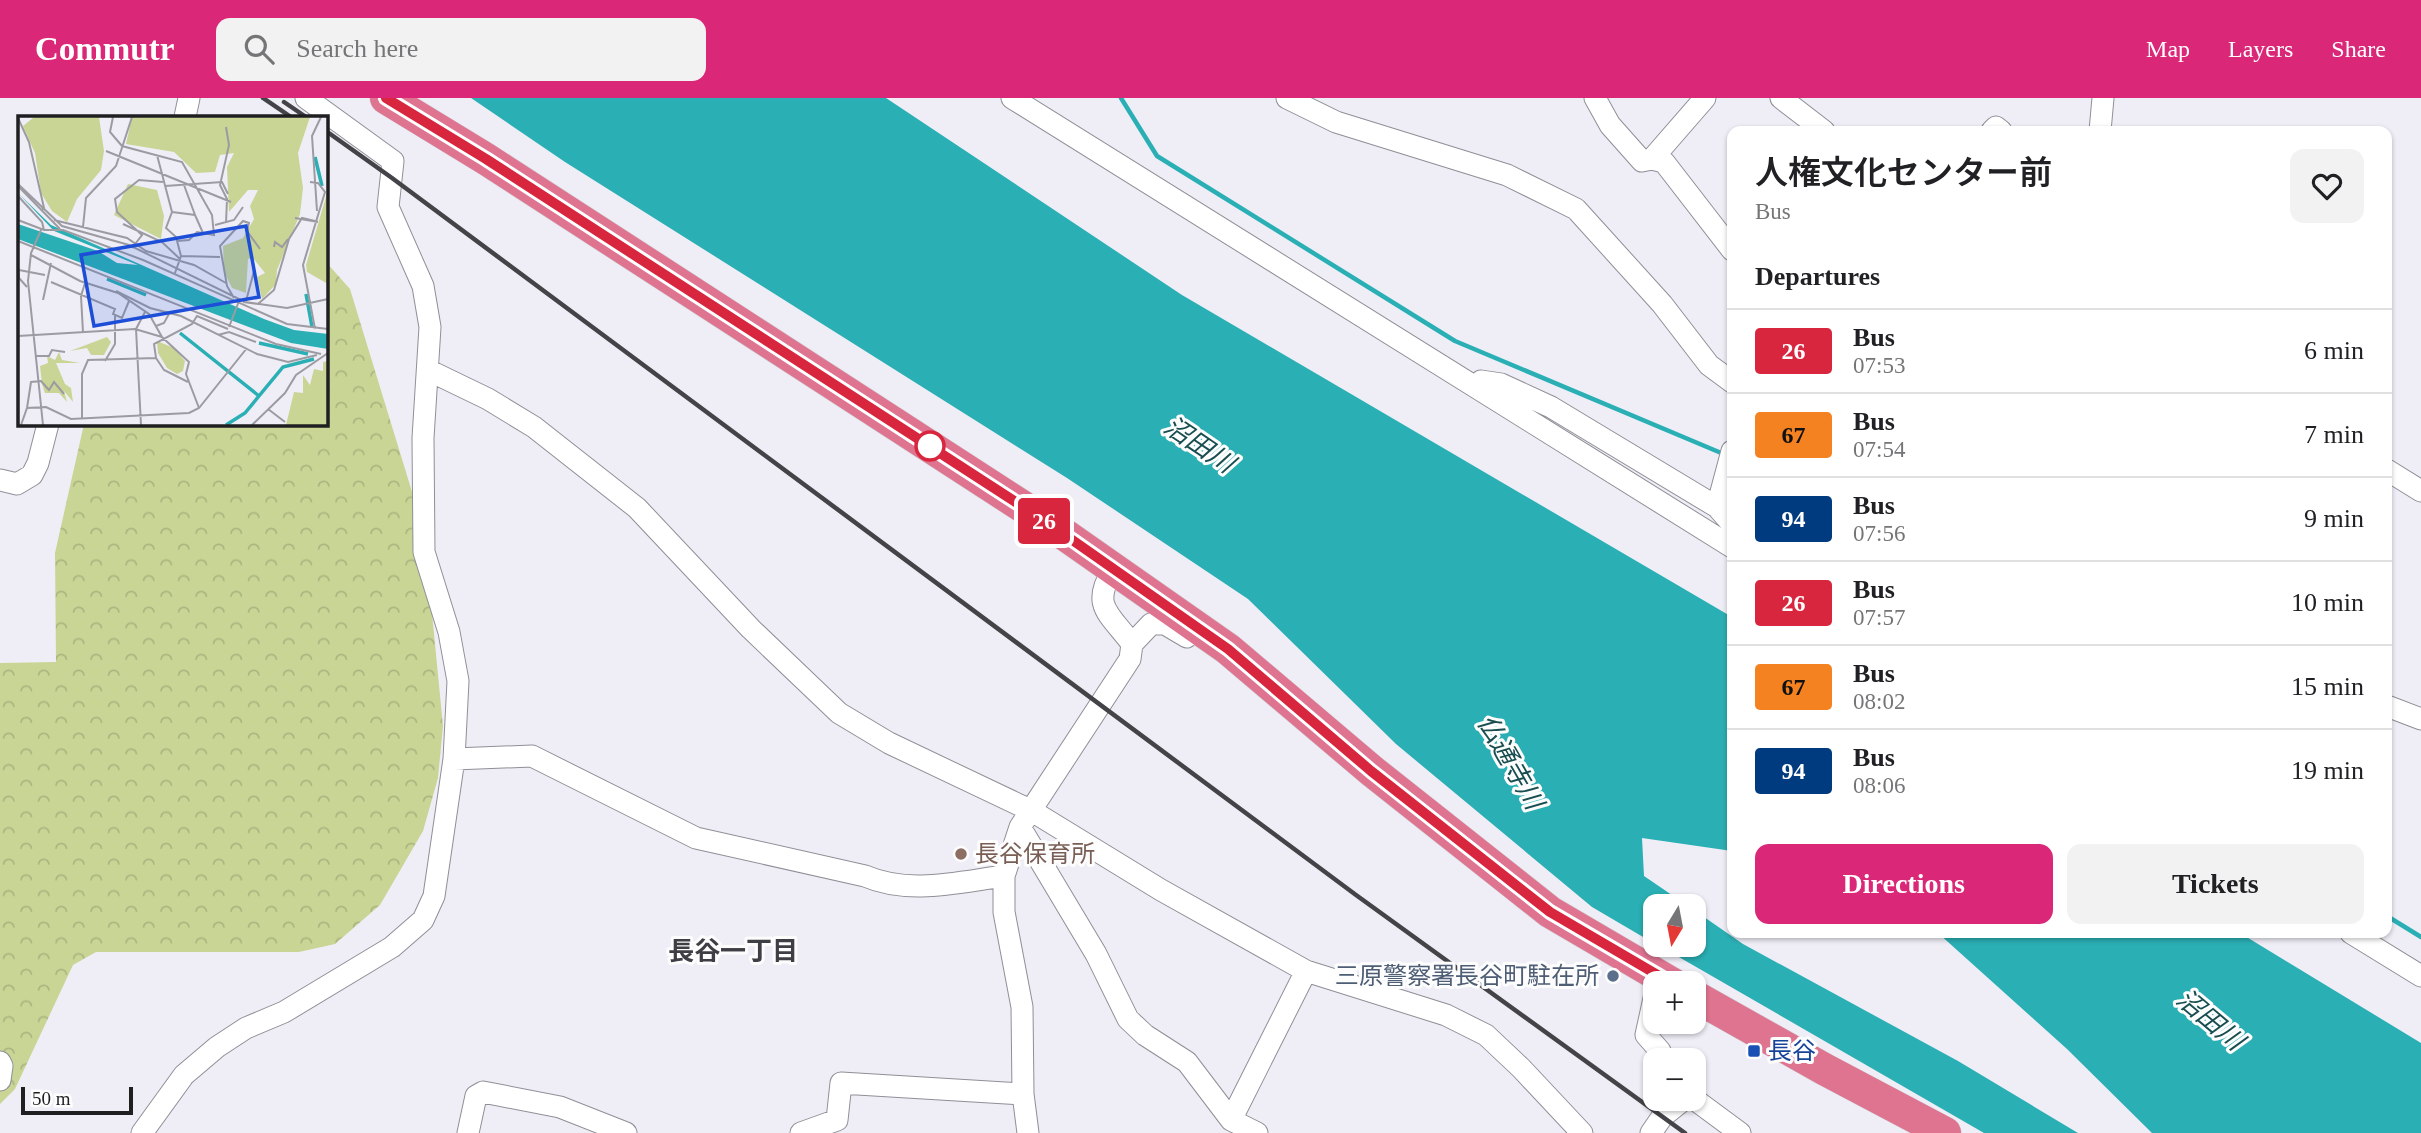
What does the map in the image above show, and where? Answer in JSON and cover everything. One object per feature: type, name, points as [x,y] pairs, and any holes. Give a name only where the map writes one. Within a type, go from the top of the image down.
[{"type":"highway","points":[[386,98],[486,159],[1048,523],[1228,649],[1371,771],[1550,912],[1643,971]]},
{"type":"highway","points":[[1706,1003],[1945,1133]]},
{"type":"street","points":[[185,116],[189,98]]},
{"type":"street","points":[[142,1133],[184,1075],[217,1047],[246,1028],[284,1012],[392,947],[423,920],[434,897],[454,759],[458,681],[449,632],[424,552],[423,438],[430,327],[423,286],[388,207],[393,161],[306,98]]},
{"type":"street","points":[[1012,98],[1727,544]]},
{"type":"street","points":[[1595,98],[1610,125],[1642,161],[1652,159],[1664,162],[1727,244]]},
{"type":"street","points":[[1652,159],[1705,98]]},
{"type":"street","points":[[1780,98],[1817,126]]},
{"type":"street","points":[[2100,126],[2103,98]]},
{"type":"street","points":[[1296,100],[1335,122],[1507,175],[1576,209],[1662,304],[1709,365],[1727,378]]},
{"type":"street","points":[[428,370],[488,399],[534,427],[637,508],[751,629],[839,713],[1026,819],[1306,971],[1446,1015],[1486,1035],[1582,1133]]},
{"type":"street","points":[[1476,387],[1481,381],[1501,384],[1551,407],[1717,507],[1727,518]]},
{"type":"street","points":[[0,480],[16,484],[33,475],[48,425]]},
{"type":"street","points":[[1717,507],[1727,470]]},
{"type":"street","points":[[2392,473],[2421,491]]},
{"type":"street","points":[[1113,570],[1102,587],[1102,606],[1132,644]]},
{"type":"street","points":[[1028,1133],[1023,1094],[1022,1007],[1004,912],[1004,876],[1026,819],[1130,659],[1132,644],[1151,624],[1165,624],[1216,653],[1261,690],[1268,684]]},
{"type":"street","points":[[2392,708],[2421,719]]},
{"type":"street","points":[[454,759],[532,756],[696,838],[865,876],[883,884],[920,887],[1004,876]]},
{"type":"street","points":[[1026,819],[1128,1018],[1146,1035],[1188,1062],[1231,1119],[1257,1133]]},
{"type":"street","points":[[2359,938],[2421,976]]},
{"type":"street","points":[[1231,1119],[1306,971]]},
{"type":"street","points":[[1646,1034],[1657,1048]]},
{"type":"street","points":[[0,1062],[0,1080]]},
{"type":"street","points":[[801,1133],[836,1120],[841,1083],[1023,1094]]},
{"type":"street","points":[[468,1133],[476,1096],[483,1092],[560,1107],[626,1133]]},
{"type":"street","points":[[1651,1133],[1662,1117],[1670,1111]]},
{"type":"street","points":[[1697,1111],[1706,1119],[1722,1120],[1740,1133]]},
{"type":"green space","points":[[327,263],[350,289],[424,531],[443,726],[438,778],[423,831],[380,905],[335,944],[299,952],[96,952],[73,965],[15,1089],[0,1104],[0,663],[56,662],[55,553],[84,425],[327,425]]},
{"type":"water","points":[[471,98],[886,98],[1182,295],[1727,614],[1727,850],[1642,838],[1644,876],[1670,894],[1643,894],[1643,937],[1592,907],[1396,744],[1248,599],[1067,478],[565,162]]},
{"type":"water","points":[[1706,918],[1727,933],[1727,938],[1734,938],[1958,1061],[2078,1133],[1984,1133],[1679,957],[1706,957]]},
{"type":"water","name":"沼田川","points":[[1944,938],[2248,938],[2421,1043],[2421,1133],[2152,1133],[2067,1049]]},
{"type":"waterway","points":[[1121,98],[1157,156],[1455,341],[1726,455]]},
{"type":"waterway","points":[[2392,919],[2421,937]]},
{"type":"railway","points":[[263,98],[290,116]]},
{"type":"railway","points":[[284,102],[305,116]]},
{"type":"railway","points":[[327,132],[1356,895],[1685,1133]]},
{"type":"bus line","name":"26","points":[[386,98],[486,159],[1048,523],[1228,649],[1371,771],[1550,912],[1651,971]]},
{"type":"place","name":"長谷保育所","points":[[961,854]]},
{"type":"place","name":"三原警察署長谷町駐在所","points":[[1613,976]]},
{"type":"place","name":"長谷","points":[[1754,1051]]},
{"type":"district","name":"長谷一丁目","points":[[733,951]]},
{"type":"water label","name":"仏通寺川","points":[[1510,762]]}]
